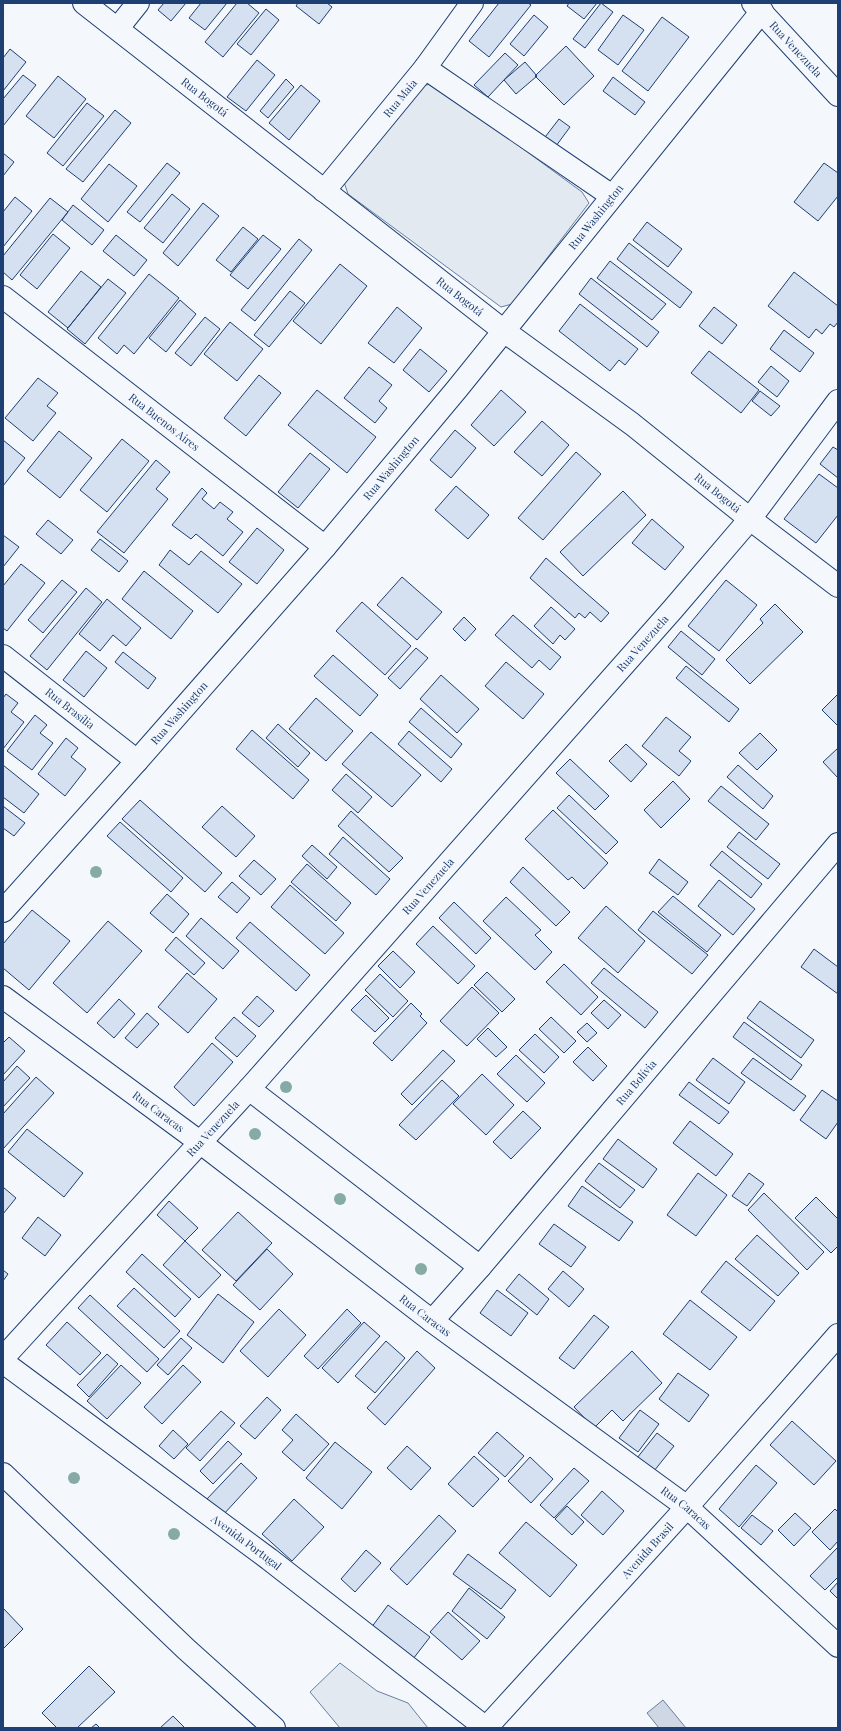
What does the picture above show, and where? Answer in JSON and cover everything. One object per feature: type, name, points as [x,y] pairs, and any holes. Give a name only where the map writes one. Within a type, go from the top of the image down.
[{"type":"street","name":"Rua Bogotá","points":[[84,3],[118,28],[504,331],[632,424],[750,519],[838,586]]},
{"type":"street","points":[[118,28],[138,3]]},
{"type":"street","name":"Rua Maia","points":[[324,191],[425,68],[472,3]]},
{"type":"street","name":"Rua Venezuela","points":[[758,7],[838,95]]},
{"type":"street","name":"Rua Washington","points":[[3,911],[138,761],[325,546],[504,331],[612,196],[758,7]]},
{"type":"street","points":[[425,68],[612,196]]},
{"type":"street","name":"Rua Buenos Aires","points":[[3,297],[325,546]]},
{"type":"street","name":"Rua Venezuela","points":[[3,1358],[250,1089],[662,621],[750,519],[838,401]]},
{"type":"street","name":"Rua Brasília","points":[[3,656],[138,761]]},
{"type":"street","name":"Rua Bolívia","points":[[432,1320],[480,1268],[838,844]]},
{"type":"street","name":"Rua Caracas","points":[[3,997],[201,1143],[432,1320],[687,1507],[838,1646]]},
{"type":"street","points":[[250,1089],[480,1268]]},
{"type":"street","name":"Avenida Brasil","points":[[486,1728],[687,1507],[838,1335]]},
{"type":"street","name":"Avenida Portugal","points":[[3,1362],[269,1559],[486,1728]]},
{"type":"street","points":[[3,1474],[186,1649],[274,1728]]},
{"type":"shaded area","points":[[433,83],[582,192],[589,203],[512,304],[501,307],[348,194],[344,182],[423,86]]},
{"type":"shaded area","points":[[340,1663],[377,1691],[408,1703],[428,1728],[340,1728],[310,1692]]},
{"type":"shaded area","points":[[663,1700],[686,1728],[659,1728],[647,1713]]},
{"type":"building","points":[[164,3],[186,3],[171,21],[158,10]]},
{"type":"building","points":[[201,3],[227,3],[205,30],[189,18]]},
{"type":"building","points":[[237,3],[247,3],[259,13],[223,57],[205,42]]},
{"type":"building","points":[[298,3],[327,3],[332,7],[319,24],[296,6]]},
{"type":"building","points":[[499,3],[528,3],[531,5],[489,57],[469,41]]},
{"type":"building","points":[[569,3],[597,3],[584,19],[567,6]]},
{"type":"building","points":[[601,3],[613,12],[585,48],[573,39]]},
{"type":"building","points":[[266,9],[279,20],[251,55],[237,44]]},
{"type":"building","points":[[534,15],[548,27],[524,56],[510,44]]},
{"type":"building","points":[[623,15],[644,30],[618,65],[598,50]]},
{"type":"building","points":[[662,17],[689,37],[648,91],[622,71]]},
{"type":"building","points":[[566,46],[594,76],[564,105],[535,76]]},
{"type":"building","points":[[10,49],[26,62],[3,91],[3,58]]},
{"type":"building","points":[[505,53],[518,65],[488,97],[474,85]]},
{"type":"building","points":[[257,60],[275,75],[246,111],[227,97]]},
{"type":"building","points":[[525,62],[537,76],[516,94],[504,80]]},
{"type":"building","points":[[23,75],[36,85],[3,126],[3,99]]},
{"type":"building","points":[[58,76],[86,99],[54,138],[26,116]]},
{"type":"building","points":[[613,77],[645,102],[635,115],[603,91]]},
{"type":"building","points":[[286,79],[294,87],[268,118],[260,111]]},
{"type":"building","points":[[301,85],[320,101],[289,140],[269,123]]},
{"type":"building","points":[[87,103],[104,116],[63,166],[47,153]]},
{"type":"building","points":[[115,110],[131,123],[83,182],[66,169]]},
{"type":"building","points":[[559,119],[570,127],[553,150],[542,141]]},
{"type":"building","points":[[3,153],[14,162],[3,176]]},
{"type":"building","points":[[167,163],[180,173],[140,222],[127,212]]},
{"type":"building","points":[[824,163],[838,173],[838,196],[818,221],[794,202]]},
{"type":"building","points":[[109,164],[137,186],[108,222],[81,199]]},
{"type":"building","points":[[172,194],[190,209],[163,243],[144,228]]},
{"type":"building","points":[[15,197],[32,211],[3,247],[3,212]]},
{"type":"building","points":[[50,198],[68,212],[12,280],[3,272],[3,256]]},
{"type":"building","points":[[203,203],[219,216],[178,266],[163,253]]},
{"type":"building","points":[[73,205],[104,230],[92,245],[62,220]]},
{"type":"building","points":[[647,222],[682,249],[668,267],[633,240]]},
{"type":"building","points":[[243,227],[258,239],[231,272],[216,260]]},
{"type":"building","points":[[53,234],[70,248],[37,289],[20,275]]},
{"type":"building","points":[[116,235],[147,260],[134,276],[103,251]]},
{"type":"building","points":[[263,235],[281,249],[248,289],[230,275]]},
{"type":"building","points":[[299,239],[312,250],[255,321],[241,310]]},
{"type":"building","points":[[629,243],[692,292],[680,308],[617,259]]},
{"type":"building","points":[[610,261],[666,304],[652,320],[597,278]]},
{"type":"building","points":[[340,264],[367,286],[321,344],[293,321]]},
{"type":"building","points":[[81,271],[101,287],[68,328],[48,312]]},
{"type":"building","points":[[794,272],[838,306],[838,322],[834,327],[830,324],[822,334],[816,329],[809,338],[768,306]]},
{"type":"building","points":[[149,274],[179,298],[134,354],[124,345],[117,354],[98,338]]},
{"type":"building","points":[[591,278],[659,332],[647,347],[579,294]]},
{"type":"building","points":[[108,279],[126,293],[85,344],[67,329]]},
{"type":"building","points":[[290,291],[305,303],[269,347],[254,335]]},
{"type":"building","points":[[180,300],[196,314],[166,352],[149,338]]},
{"type":"building","points":[[580,304],[638,349],[625,365],[619,360],[610,371],[559,331]]},
{"type":"building","points":[[397,307],[422,328],[394,363],[368,343]]},
{"type":"building","points":[[714,307],[737,325],[722,344],[699,326]]},
{"type":"building","points":[[205,317],[220,329],[191,366],[175,353]]},
{"type":"building","points":[[230,322],[263,349],[237,381],[204,354]]},
{"type":"building","points":[[784,330],[814,353],[800,372],[770,349]]},
{"type":"building","points":[[420,349],[447,371],[429,392],[403,370]]},
{"type":"building","points":[[709,351],[759,390],[741,413],[691,373]]},
{"type":"building","points":[[771,366],[789,381],[777,397],[758,382]]},
{"type":"building","points":[[369,367],[392,385],[379,401],[387,408],[375,423],[344,398]]},
{"type":"building","points":[[259,375],[281,393],[246,436],[224,418]]},
{"type":"building","points":[[38,378],[58,393],[47,406],[56,413],[33,441],[5,418]]},
{"type":"building","points":[[317,390],[376,437],[347,473],[288,425]]},
{"type":"building","points":[[501,390],[526,412],[494,446],[471,425]]},
{"type":"building","points":[[760,391],[780,406],[771,416],[752,401]]},
{"type":"building","points":[[542,421],[569,445],[542,476],[514,452]]},
{"type":"building","points":[[455,430],[476,448],[451,478],[430,460]]},
{"type":"building","points":[[59,431],[92,458],[60,498],[27,471]]},
{"type":"building","points":[[122,439],[149,461],[107,512],[80,490]]},
{"type":"building","points":[[3,440],[25,458],[3,486]]},
{"type":"building","points":[[833,447],[838,450],[838,478],[820,464]]},
{"type":"building","points":[[576,452],[601,474],[543,540],[518,518]]},
{"type":"building","points":[[310,453],[330,469],[298,508],[278,492]]},
{"type":"building","points":[[156,460],[170,472],[156,489],[168,499],[124,553],[97,532]]},
{"type":"building","points":[[819,474],[838,488],[838,515],[816,543],[784,519]]},
{"type":"building","points":[[456,486],[489,515],[468,539],[435,510]]},
{"type":"building","points":[[202,488],[207,493],[202,499],[214,509],[220,502],[233,512],[227,519],[243,532],[223,556],[196,534],[191,539],[172,525]]},
{"type":"building","points":[[623,491],[646,515],[583,576],[560,552]]},
{"type":"building","points":[[652,519],[684,547],[665,570],[632,543]]},
{"type":"building","points":[[48,520],[73,540],[61,554],[36,534]]},
{"type":"building","points":[[257,528],[284,550],[257,584],[229,562]]},
{"type":"building","points":[[3,535],[19,547],[3,567]]},
{"type":"building","points":[[100,539],[128,561],[119,572],[91,550]]},
{"type":"building","points":[[170,550],[189,565],[201,551],[242,584],[218,613],[159,565]]},
{"type":"building","points":[[546,558],[609,613],[601,622],[590,612],[585,618],[579,613],[575,618],[530,578]]},
{"type":"building","points":[[21,564],[45,583],[7,631],[3,628],[3,586]]},
{"type":"building","points":[[144,571],[193,611],[171,639],[122,599]]},
{"type":"building","points":[[402,577],[442,612],[417,640],[377,605]]},
{"type":"building","points":[[62,580],[77,592],[43,633],[28,620]]},
{"type":"building","points":[[726,580],[757,605],[719,651],[688,626]]},
{"type":"building","points":[[86,588],[102,602],[47,670],[30,656]]},
{"type":"building","points":[[107,599],[141,628],[126,646],[113,635],[100,651],[79,634]]},
{"type":"building","points":[[362,602],[411,646],[385,675],[336,631]]},
{"type":"building","points":[[775,604],[803,632],[750,684],[726,660],[763,623],[760,619]]},
{"type":"building","points":[[551,607],[575,629],[565,640],[560,635],[553,644],[534,626]]},
{"type":"building","points":[[513,615],[561,657],[550,670],[539,660],[532,668],[495,635]]},
{"type":"building","points":[[464,617],[476,629],[465,641],[453,629]]},
{"type":"building","points":[[681,631],[715,659],[702,675],[668,647]]},
{"type":"building","points":[[416,648],[428,658],[400,689],[388,678]]},
{"type":"building","points":[[86,651],[107,668],[84,697],[63,680]]},
{"type":"building","points":[[123,652],[156,678],[148,689],[115,662]]},
{"type":"building","points":[[333,655],[378,695],[360,716],[314,676]]},
{"type":"building","points":[[506,662],[544,694],[523,719],[485,686]]},
{"type":"building","points":[[686,666],[739,709],[729,722],[676,678]]},
{"type":"building","points":[[441,675],[479,709],[457,733],[420,699]]},
{"type":"building","points":[[6,694],[18,703],[11,712],[24,722],[3,749],[3,698]]},
{"type":"building","points":[[838,694],[838,726],[822,710]]},
{"type":"building","points":[[316,698],[353,731],[326,761],[289,729]]},
{"type":"building","points":[[421,708],[462,744],[451,758],[409,722]]},
{"type":"building","points":[[35,715],[47,725],[40,733],[53,743],[32,770],[7,751]]},
{"type":"building","points":[[666,717],[691,737],[679,751],[691,761],[679,776],[642,746]]},
{"type":"building","points":[[278,724],[310,753],[298,767],[266,738]]},
{"type":"building","points":[[252,730],[309,780],[293,799],[236,749]]},
{"type":"building","points":[[409,731],[452,769],[441,782],[398,744]]},
{"type":"building","points":[[371,732],[421,775],[392,807],[342,764]]},
{"type":"building","points":[[760,733],[777,750],[757,770],[739,753]]},
{"type":"building","points":[[66,738],[78,748],[71,757],[86,769],[65,796],[38,774]]},
{"type":"building","points":[[626,744],[647,764],[631,782],[609,761]]},
{"type":"building","points":[[838,748],[838,778],[823,762]]},
{"type":"building","points":[[570,759],[609,796],[595,810],[556,773]]},
{"type":"building","points":[[3,765],[39,794],[24,813],[3,797]]},
{"type":"building","points":[[738,765],[773,796],[763,809],[727,777]]},
{"type":"building","points":[[346,774],[372,797],[358,813],[332,790]]},
{"type":"building","points":[[673,781],[690,799],[661,828],[644,810]]},
{"type":"building","points":[[721,786],[769,824],[756,840],[708,801]]},
{"type":"building","points":[[569,795],[618,842],[606,854],[557,808]]},
{"type":"building","points":[[140,800],[222,873],[205,892],[122,819]]},
{"type":"building","points":[[3,806],[25,823],[14,836],[3,828]]},
{"type":"building","points":[[222,806],[255,836],[236,857],[202,827]]},
{"type":"building","points":[[553,810],[608,863],[584,889],[572,877],[568,880],[525,839]]},
{"type":"building","points":[[351,811],[403,858],[389,872],[338,826]]},
{"type":"building","points":[[120,822],[183,878],[171,892],[107,836]]},
{"type":"building","points":[[739,832],[780,864],[768,879],[727,847]]},
{"type":"building","points":[[343,837],[390,879],[376,895],[329,854]]},
{"type":"building","points":[[312,845],[337,867],[327,879],[302,856]]},
{"type":"building","points":[[722,851],[762,884],[751,898],[710,865]]},
{"type":"building","points":[[659,859],[688,882],[678,895],[649,873]]},
{"type":"building","points":[[254,860],[276,879],[261,895],[239,876]]},
{"type":"building","points":[[307,864],[351,903],[336,921],[291,882]]},
{"type":"building","points":[[523,867],[570,912],[556,926],[510,882]]},
{"type":"building","points":[[719,880],[755,909],[733,935],[698,906]]},
{"type":"building","points":[[232,882],[250,898],[237,913],[218,897]]},
{"type":"building","points":[[290,885],[344,933],[325,954],[271,907]]},
{"type":"building","points":[[167,894],[189,914],[173,933],[150,913]]},
{"type":"building","points":[[673,896],[721,935],[707,952],[658,912]]},
{"type":"building","points":[[506,897],[541,930],[535,935],[552,952],[535,970],[483,921]]},
{"type":"building","points":[[454,902],[491,938],[476,954],[439,918]]},
{"type":"building","points":[[606,906],[645,941],[618,973],[578,938]]},
{"type":"building","points":[[32,910],[70,941],[29,990],[3,968],[3,944]]},
{"type":"building","points":[[653,911],[708,955],[692,974],[638,930]]},
{"type":"building","points":[[201,918],[239,951],[223,969],[186,936]]},
{"type":"building","points":[[108,921],[142,951],[87,1013],[53,983]]},
{"type":"building","points":[[250,922],[310,975],[296,991],[236,938]]},
{"type":"building","points":[[433,926],[475,966],[458,984],[416,944]]},
{"type":"building","points":[[176,937],[205,963],[194,975],[165,950]]},
{"type":"building","points":[[814,949],[838,967],[838,994],[801,967]]},
{"type":"building","points":[[393,951],[415,972],[400,988],[378,966]]},
{"type":"building","points":[[564,964],[598,997],[581,1015],[546,982]]},
{"type":"building","points":[[604,968],[658,1012],[645,1028],[591,983]]},
{"type":"building","points":[[487,972],[515,999],[502,1012],[474,985]]},
{"type":"building","points":[[187,973],[217,999],[188,1033],[158,1007]]},
{"type":"building","points":[[380,974],[408,1001],[393,1017],[365,990]]},
{"type":"building","points":[[472,987],[499,1013],[467,1046],[440,1021]]},
{"type":"building","points":[[366,995],[389,1018],[375,1032],[351,1010]]},
{"type":"building","points":[[257,996],[274,1011],[259,1027],[242,1013]]},
{"type":"building","points":[[119,999],[135,1014],[114,1038],[97,1023]]},
{"type":"building","points":[[604,1000],[621,1015],[608,1029],[591,1013]]},
{"type":"building","points":[[760,1001],[814,1040],[801,1058],[747,1018]]},
{"type":"building","points":[[411,1003],[422,1014],[420,1016],[427,1023],[392,1061],[373,1043]]},
{"type":"building","points":[[147,1013],[159,1024],[137,1048],[125,1038]]},
{"type":"building","points":[[234,1017],[256,1036],[237,1057],[215,1038]]},
{"type":"building","points":[[551,1017],[576,1041],[564,1053],[539,1029]]},
{"type":"building","points":[[744,1022],[802,1065],[791,1080],[733,1037]]},
{"type":"building","points":[[587,1023],[597,1033],[587,1042],[577,1032]]},
{"type":"building","points":[[488,1028],[507,1047],[496,1057],[477,1039]]},
{"type":"building","points":[[535,1034],[559,1057],[544,1073],[519,1050]]},
{"type":"building","points":[[9,1037],[25,1051],[3,1075],[3,1043]]},
{"type":"building","points":[[212,1043],[233,1062],[194,1106],[174,1087]]},
{"type":"building","points":[[588,1047],[607,1066],[593,1081],[573,1062]]},
{"type":"building","points":[[443,1050],[455,1061],[412,1105],[401,1094]]},
{"type":"building","points":[[516,1055],[545,1083],[527,1102],[497,1074]]},
{"type":"building","points":[[713,1058],[745,1082],[729,1104],[696,1080]]},
{"type":"building","points":[[753,1058],[806,1096],[794,1111],[741,1073]]},
{"type":"building","points":[[17,1066],[30,1078],[3,1107],[3,1082]]},
{"type":"building","points":[[482,1074],[514,1105],[486,1135],[453,1104]]},
{"type":"building","points":[[36,1077],[54,1093],[3,1149],[3,1114]]},
{"type":"building","points":[[442,1080],[459,1096],[416,1140],[399,1125]]},
{"type":"building","points":[[689,1082],[729,1112],[719,1124],[679,1095]]},
{"type":"building","points":[[822,1090],[838,1101],[838,1122],[826,1139],[800,1120]]},
{"type":"building","points":[[523,1111],[541,1128],[511,1159],[493,1142]]},
{"type":"building","points":[[690,1121],[733,1154],[716,1176],[673,1143]]},
{"type":"building","points":[[27,1129],[83,1173],[64,1197],[8,1152]]},
{"type":"building","points":[[618,1139],[657,1169],[643,1188],[603,1159]]},
{"type":"building","points":[[599,1163],[635,1190],[620,1208],[585,1181]]},
{"type":"building","points":[[698,1173],[727,1195],[696,1236],[667,1215]]},
{"type":"building","points":[[749,1173],[764,1184],[747,1206],[732,1196]]},
{"type":"building","points":[[582,1186],[633,1222],[619,1241],[568,1206]]},
{"type":"building","points":[[3,1187],[16,1198],[3,1214]]},
{"type":"building","points":[[764,1193],[824,1252],[807,1270],[748,1210]]},
{"type":"building","points":[[816,1197],[838,1219],[838,1246],[831,1253],[795,1218]]},
{"type":"building","points":[[169,1201],[198,1228],[185,1241],[157,1215]]},
{"type":"building","points":[[238,1212],[272,1243],[236,1281],[202,1250]]},
{"type":"building","points":[[38,1217],[61,1235],[45,1256],[22,1238]]},
{"type":"building","points":[[554,1224],[586,1247],[571,1267],[539,1244]]},
{"type":"building","points":[[757,1235],[799,1273],[778,1296],[735,1259]]},
{"type":"building","points":[[185,1241],[221,1275],[199,1298],[163,1265]]},
{"type":"building","points":[[267,1249],[293,1274],[260,1310],[233,1285]]},
{"type":"building","points":[[142,1254],[191,1299],[175,1317],[126,1272]]},
{"type":"building","points":[[726,1261],[775,1301],[750,1331],[701,1292]]},
{"type":"building","points":[[3,1270],[8,1274],[3,1281]]},
{"type":"building","points":[[563,1271],[584,1289],[569,1307],[548,1289]]},
{"type":"building","points":[[519,1274],[549,1299],[537,1315],[506,1290]]},
{"type":"building","points":[[134,1288],[180,1331],[164,1348],[117,1306]]},
{"type":"building","points":[[497,1290],[528,1313],[511,1336],[480,1313]]},
{"type":"building","points":[[218,1294],[254,1322],[223,1363],[187,1335]]},
{"type":"building","points":[[90,1295],[159,1359],[147,1372],[78,1308]]},
{"type":"building","points":[[690,1300],[737,1337],[710,1370],[663,1334]]},
{"type":"building","points":[[279,1309],[306,1335],[268,1377],[240,1351]]},
{"type":"building","points":[[347,1309],[361,1323],[318,1369],[304,1356]]},
{"type":"building","points":[[594,1315],[609,1327],[574,1369],[559,1358]]},
{"type":"building","points":[[67,1322],[101,1353],[80,1375],[46,1345]]},
{"type":"building","points":[[364,1322],[380,1336],[338,1383],[322,1368]]},
{"type":"building","points":[[181,1338],[192,1348],[168,1375],[157,1365]]},
{"type":"building","points":[[386,1341],[405,1358],[375,1393],[355,1376]]},
{"type":"building","points":[[417,1351],[435,1368],[385,1425],[367,1408]]},
{"type":"building","points":[[632,1351],[662,1383],[623,1421],[612,1410],[594,1428],[574,1407]]},
{"type":"building","points":[[107,1354],[118,1364],[89,1397],[77,1385]]},
{"type":"building","points":[[121,1365],[141,1383],[107,1419],[87,1401]]},
{"type":"building","points":[[183,1365],[201,1382],[162,1424],[144,1407]]},
{"type":"building","points":[[678,1373],[709,1395],[689,1422],[659,1399]]},
{"type":"building","points":[[267,1397],[281,1410],[255,1439],[240,1426]]},
{"type":"building","points":[[640,1410],[659,1424],[638,1452],[619,1438]]},
{"type":"building","points":[[221,1411],[235,1423],[200,1461],[186,1448]]},
{"type":"building","points":[[296,1414],[329,1444],[304,1471],[282,1452],[293,1440],[282,1430]]},
{"type":"building","points":[[792,1421],[836,1461],[814,1485],[770,1445]]},
{"type":"building","points":[[173,1430],[188,1444],[174,1459],[159,1446]]},
{"type":"building","points":[[497,1432],[524,1456],[505,1477],[478,1453]]},
{"type":"building","points":[[657,1433],[674,1446],[654,1471],[637,1458]]},
{"type":"building","points":[[228,1441],[242,1454],[213,1484],[200,1471]]},
{"type":"building","points":[[335,1442],[372,1472],[342,1509],[306,1478]]},
{"type":"building","points":[[407,1446],[431,1468],[411,1490],[387,1468]]},
{"type":"building","points":[[474,1456],[499,1479],[473,1507],[448,1484]]},
{"type":"building","points":[[530,1457],[553,1479],[531,1503],[508,1481]]},
{"type":"building","points":[[241,1463],[257,1478],[223,1515],[206,1500]]},
{"type":"building","points":[[756,1465],[777,1483],[739,1527],[719,1509]]},
{"type":"building","points":[[574,1468],[589,1481],[554,1518],[540,1505]]},
{"type":"building","points":[[602,1491],[624,1511],[603,1535],[581,1515]]},
{"type":"building","points":[[294,1499],[324,1527],[292,1561],[262,1534]]},
{"type":"building","points":[[567,1506],[584,1522],[572,1535],[555,1519]]},
{"type":"building","points":[[835,1509],[838,1512],[838,1541],[830,1550],[812,1532]]},
{"type":"building","points":[[795,1513],[811,1528],[794,1546],[778,1530]]},
{"type":"building","points":[[439,1515],[456,1531],[407,1585],[390,1569]]},
{"type":"building","points":[[752,1515],[773,1531],[761,1545],[741,1528]]},
{"type":"building","points":[[526,1522],[577,1565],[550,1597],[499,1553]]},
{"type":"building","points":[[838,1547],[838,1577],[825,1590],[810,1576]]},
{"type":"building","points":[[366,1550],[381,1563],[355,1592],[341,1579]]},
{"type":"building","points":[[468,1554],[516,1590],[501,1609],[453,1574]]},
{"type":"building","points":[[838,1582],[838,1599],[830,1591]]},
{"type":"building","points":[[469,1588],[505,1617],[487,1639],[452,1611]]},
{"type":"building","points":[[388,1605],[430,1637],[413,1659],[371,1628]]},
{"type":"building","points":[[3,1608],[23,1629],[3,1649]]},
{"type":"building","points":[[448,1612],[480,1641],[462,1660],[430,1632]]},
{"type":"building","points":[[89,1666],[115,1692],[77,1728],[57,1728],[42,1713]]},
{"type":"building","points":[[173,1716],[185,1728],[160,1728]]},
{"type":"building","points":[[96,1724],[100,1728],[91,1728]]}]
